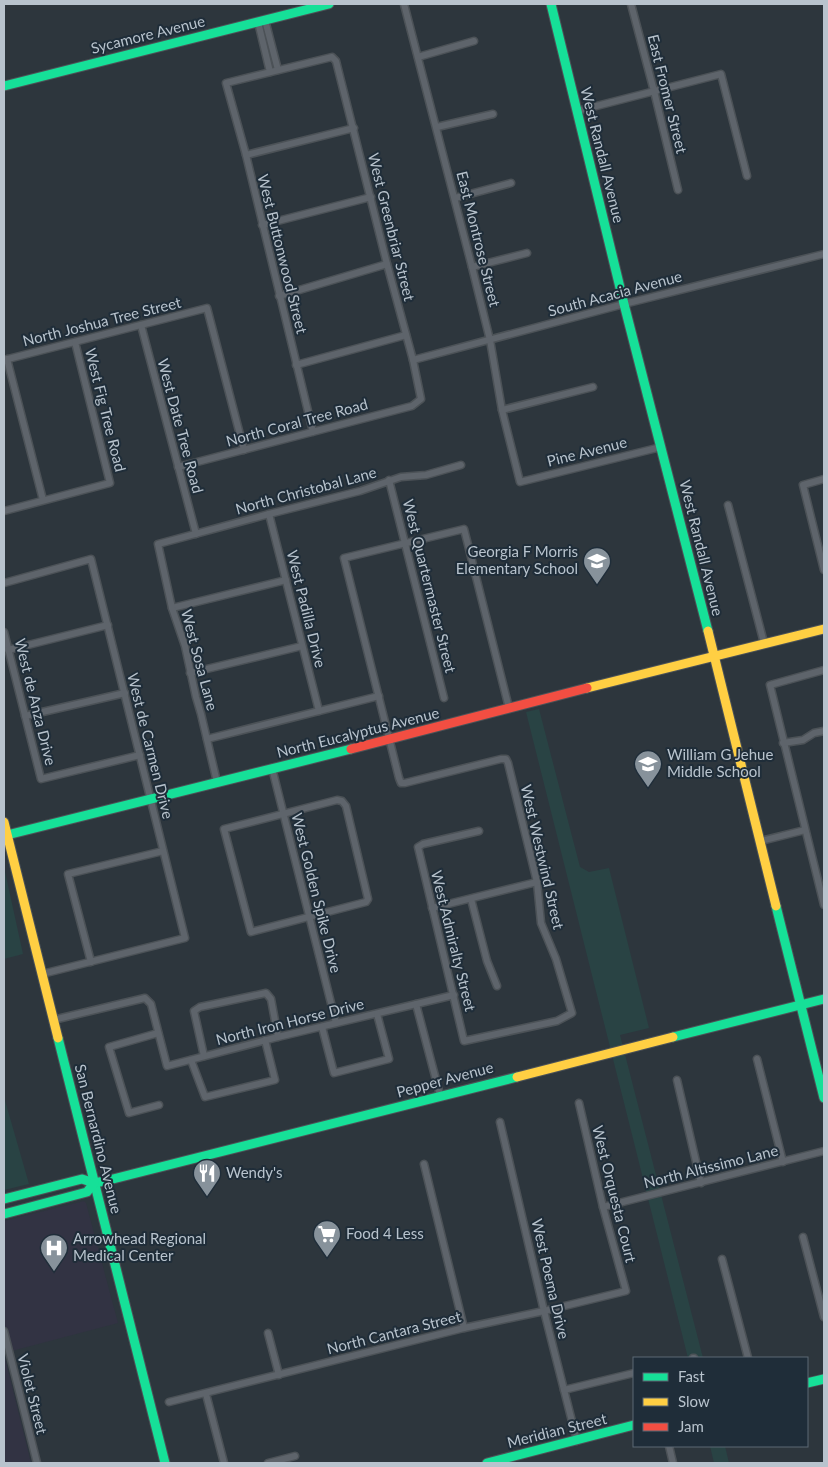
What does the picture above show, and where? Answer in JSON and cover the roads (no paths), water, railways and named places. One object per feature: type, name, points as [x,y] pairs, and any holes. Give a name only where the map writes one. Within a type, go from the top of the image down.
[{"type":"street","name":"Sycamore Avenue","points":[[4,86],[329,4]]},
{"type":"street","name":"East Montrose Street","points":[[404,4],[490,340],[502,410],[520,482]]},
{"type":"street","name":"West Randall Avenue","points":[[551,4],[624,304],[762,842],[824,1098]]},
{"type":"street","name":"East Fromer Street","points":[[631,4],[678,190]]},
{"type":"street","points":[[261,21],[278,70],[270,72],[261,21]]},
{"type":"street","points":[[418,57],[474,41]]},
{"type":"street","name":"West Greenbriar Street","points":[[278,70],[332,57],[336,61],[413,360],[421,399]]},
{"type":"street","name":"West Buttonwood Street","points":[[270,72],[226,83],[246,155],[313,432]]},
{"type":"street","points":[[577,111],[721,74],[747,176]]},
{"type":"street","points":[[437,127],[493,114]]},
{"type":"street","points":[[246,155],[354,128]]},
{"type":"street","points":[[455,198],[511,183]]},
{"type":"street","points":[[262,225],[371,197]]},
{"type":"street","points":[[472,267],[527,253]]},
{"type":"street","name":"South Acacia Avenue","points":[[413,360],[624,304],[824,254]]},
{"type":"street","points":[[279,296],[387,264]]},
{"type":"street","name":"North Joshua Tree Street","points":[[6,360],[207,308],[244,450]]},
{"type":"street","name":"West Date Tree Road","points":[[141,325],[196,534]]},
{"type":"street","points":[[296,365],[406,335]]},
{"type":"street","name":"West Fig Tree Road","points":[[43,500],[110,483],[75,342]]},
{"type":"street","points":[[4,510],[43,500],[6,360]]},
{"type":"street","points":[[502,410],[593,387]]},
{"type":"street","name":"North Coral Tree Road","points":[[178,467],[412,406],[421,399]]},
{"type":"street","name":"Pine Avenue","points":[[520,482],[661,447]]},
{"type":"street","name":"North Christobal Lane","points":[[158,544],[360,491],[389,480],[426,475],[461,466]]},
{"type":"street","points":[[824,479],[802,485],[822,554],[824,570]]},
{"type":"street","name":"West Quartermaster Street","points":[[389,480],[444,698]]},
{"type":"street","points":[[728,505],[764,643]]},
{"type":"street","name":"West Padilla Drive","points":[[269,514],[318,711]]},
{"type":"street","points":[[389,740],[344,558],[464,529],[509,708]]},
{"type":"street","name":"West Sosa Lane","points":[[158,544],[172,608],[185,646],[217,782]]},
{"type":"street","name":"West de Carmen Drive","points":[[4,583],[91,560],[185,938],[91,962]]},
{"type":"street","points":[[172,608],[286,580]]},
{"type":"street","points":[[8,650],[108,624]]},
{"type":"street","name":"North Eucalyptus Avenue","points":[[7,835],[824,629]]},
{"type":"street","name":"West de Anza Drive","points":[[4,632],[42,779],[140,755]]},
{"type":"street","points":[[190,673],[302,646]]},
{"type":"street","points":[[824,670],[770,685],[805,830],[822,889],[824,905]]},
{"type":"street","points":[[25,716],[125,692]]},
{"type":"street","points":[[207,739],[379,696]]},
{"type":"street","points":[[783,743],[803,740],[814,733],[824,731]]},
{"type":"street","name":"West Westwind Street","points":[[389,740],[401,783],[506,759],[536,882],[541,923],[556,959],[572,1012],[558,1021],[464,1041]]},
{"type":"street","name":"West Golden Spike Drive","points":[[272,768],[336,1024]]},
{"type":"street","points":[[337,800],[342,801],[346,806],[368,899],[366,902],[309,916],[251,932],[224,829],[337,800]]},
{"type":"street","name":"San Bernardino Avenue","points":[[4,822],[165,1463]]},
{"type":"street","points":[[762,842],[805,830]]},
{"type":"street","name":"West Admiralty Street","points":[[464,1041],[418,847],[423,844],[479,831]]},
{"type":"street","points":[[42,974],[91,962],[68,874],[163,851]]},
{"type":"street","points":[[432,908],[536,882]]},
{"type":"street","points":[[471,898],[487,961],[497,986]]},
{"type":"street","points":[[204,1056],[194,1011],[200,1007],[266,993],[270,999],[278,1037]]},
{"type":"street","name":"North Iron Horse Drive","points":[[158,1033],[167,1066],[265,1040],[454,995]]},
{"type":"street","points":[[53,1020],[145,998],[151,1004],[158,1033],[109,1046],[129,1112],[159,1105]]},
{"type":"street","name":"Pepper Avenue","points":[[4,1198],[82,1178],[94,1183],[824,999]]},
{"type":"street","points":[[416,1004],[440,1096]]},
{"type":"street","points":[[322,1027],[334,1073],[389,1059],[377,1014]]},
{"type":"street","points":[[191,1060],[205,1097],[275,1080],[265,1040]]},
{"type":"street","points":[[757,1059],[783,1162]]},
{"type":"street","points":[[677,1080],[701,1183]]},
{"type":"street","name":"West Orquesta Court","points":[[579,1103],[603,1207],[626,1291]]},
{"type":"street","name":"West Poema Drive","points":[[500,1122],[544,1311],[577,1441]]},
{"type":"street","name":"North Altissimo Lane","points":[[603,1207],[824,1151]]},
{"type":"street","points":[[424,1164],[464,1328]]},
{"type":"street","name":"Pepper Avenue","points":[[4,1214],[87,1192],[94,1183]]},
{"type":"street","points":[[803,1237],[824,1317]]},
{"type":"street","points":[[722,1259],[748,1357]]},
{"type":"street","name":"North Cantara Street","points":[[169,1402],[464,1328],[626,1291]]},
{"type":"street","name":"Violet Street","points":[[4,1332],[37,1463]]},
{"type":"street","points":[[268,1333],[279,1375]]},
{"type":"street","points":[[564,1390],[633,1373]]},
{"type":"street","points":[[808,1383],[824,1379]]},
{"type":"street","points":[[206,1394],[224,1463]]},
{"type":"street","name":"Meridian Street","points":[[487,1463],[515,1460],[633,1425]]},
{"type":"street","points":[[668,1447],[672,1463]]},
{"type":"street","points":[[268,1463],[296,1456]]},
{"type":"place","name":"Georgia F Morris Elementary School","points":[[597,585]]},
{"type":"place","name":"William G Jehue Middle School","points":[[648,788]]},
{"type":"place","name":"Wendy's","points":[[207,1197]]},
{"type":"place","name":"Food 4 Less","points":[[327,1258]]},
{"type":"place","name":"Arrowhead Regional Medical Center","points":[[54,1272]]}]
